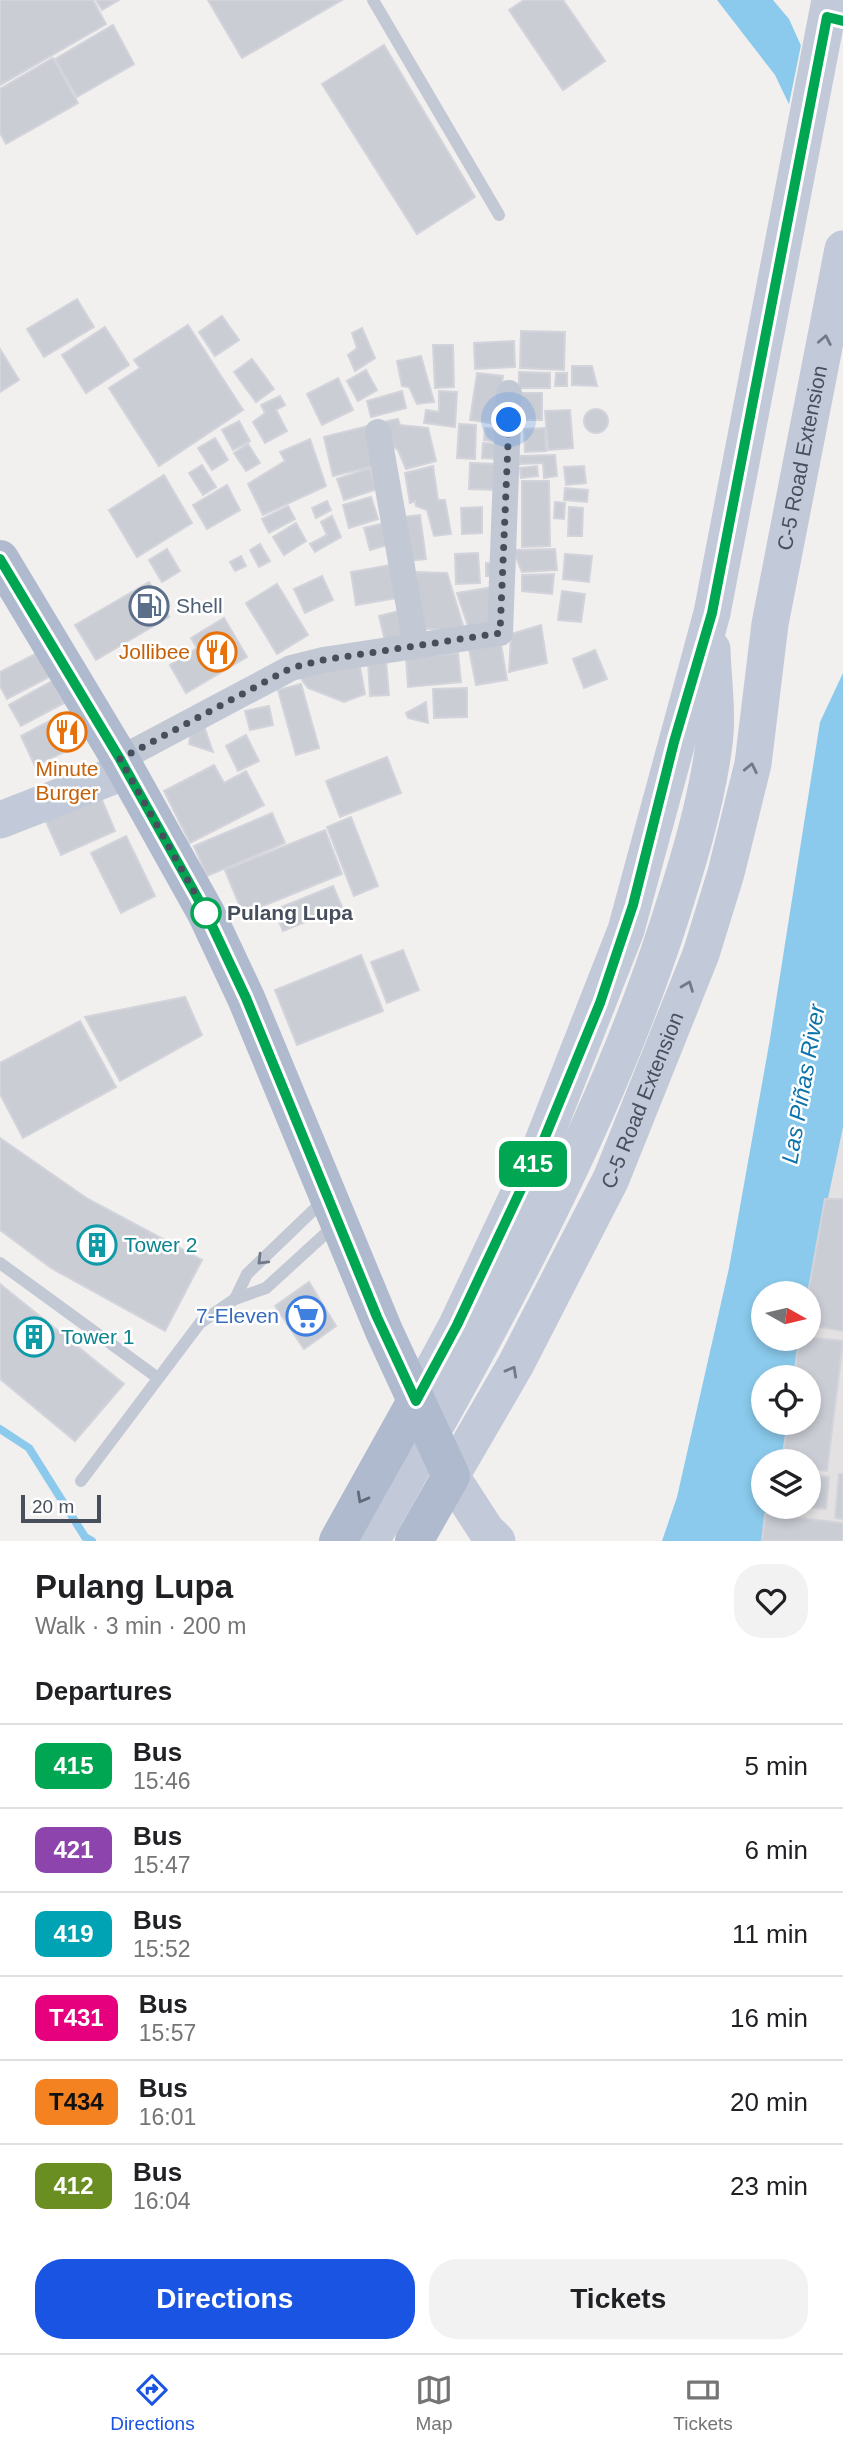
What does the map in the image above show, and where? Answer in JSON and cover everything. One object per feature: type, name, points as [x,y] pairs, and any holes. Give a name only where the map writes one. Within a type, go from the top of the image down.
[{"type":"main road","name":"C-5 Road Extension","points":[[338,1541],[457,1325],[540,1149],[600,1003],[644,868],[674,742],[712,613],[826,15]]},
{"type":"main road","name":"C-5 Road Extension","points":[[414,1541],[516,1364],[611,1179],[701,954],[726,873],[752,764],[771,624],[843,250]]},
{"type":"main road","points":[[0,559],[123,765],[206,913],[246,998],[416,1401],[452,1476],[486,1530],[497,1541]]},
{"type":"main road","name":"C-5 Road Extension","points":[[712,613],[714,743]]},
{"type":"main road","name":"C-5 Road Extension","points":[[371,1541],[532,1248],[586,1136],[635,1021],[680,888],[714,743],[771,624]]},
{"type":"main road","points":[[0,820],[123,765]]},
{"type":"street","points":[[123,765],[291,668],[500,633],[509,393]]},
{"type":"street","points":[[378,432],[416,646]]},
{"type":"lane","points":[[373,0],[499,215]]},
{"type":"lane","points":[[235,1299],[247,1275],[333,1209]]},
{"type":"lane","points":[[81,1481],[200,1323],[235,1299],[266,1288],[333,1209]]},
{"type":"lane","points":[[0,1264],[158,1378]]},
{"type":"shaded area","points":[[843,1065],[843,1541],[764,1541],[767,1519],[821,1519],[821,1449],[776,1449],[777,1435],[821,1435],[821,1365],[792,1365],[801,1351],[821,1351],[821,1281],[810,1281]]},
{"type":"water","points":[[717,0],[773,0],[789,19],[840,132],[827,184],[775,75]]},
{"type":"water","name":"Las Piñas River","points":[[843,673],[843,1127],[811,1281],[751,1281],[751,1351],[800,1351],[797,1365],[751,1365],[751,1435],[785,1435],[783,1449],[751,1449],[751,1519],[773,1519],[770,1541],[662,1541],[677,1497],[729,1268],[770,1039],[820,722]]},
{"type":"pier","points":[[802,40],[843,131],[843,219],[788,109]]},
{"type":"building","points":[[0,0],[93,0],[106,24],[0,85]]},
{"type":"building","points":[[96,0],[119,0],[102,10]]},
{"type":"building","points":[[208,0],[342,0],[242,58]]},
{"type":"building","points":[[524,0],[563,0],[605,61],[563,90],[509,10]]},
{"type":"building","points":[[113,25],[134,64],[77,97],[55,59]]},
{"type":"building","points":[[384,45],[475,197],[417,234],[322,84]]},
{"type":"building","points":[[53,58],[78,103],[6,144],[0,133],[0,89]]},
{"type":"building","points":[[77,299],[94,327],[44,357],[27,329]]},
{"type":"building","points":[[222,316],[239,340],[215,356],[199,332]]},
{"type":"building","points":[[188,325],[243,410],[159,466],[109,388],[140,368],[134,360]]},
{"type":"building","points":[[105,327],[129,365],[86,393],[62,355]]},
{"type":"building","points":[[362,328],[375,358],[355,371],[348,355],[357,348],[352,333]]},
{"type":"building","points":[[521,331],[565,332],[564,370],[520,368]]},
{"type":"building","points":[[514,341],[515,367],[475,369],[474,343]]},
{"type":"building","points":[[433,345],[453,345],[454,387],[435,388]]},
{"type":"building","points":[[0,349],[19,380],[0,392]]},
{"type":"building","points":[[421,356],[434,402],[417,404],[409,387],[402,386],[397,361]]},
{"type":"building","points":[[252,359],[274,389],[256,402],[234,372]]},
{"type":"building","points":[[572,366],[592,366],[597,386],[572,385]]},
{"type":"building","points":[[366,370],[377,390],[358,401],[347,381]]},
{"type":"building","points":[[519,372],[550,373],[550,388],[519,388]]},
{"type":"building","points":[[477,373],[503,376],[496,424],[470,420]]},
{"type":"building","points":[[556,373],[567,373],[567,386],[555,386]]},
{"type":"building","points":[[338,378],[353,410],[322,425],[307,394]]},
{"type":"building","points":[[402,391],[406,408],[371,417],[367,401]]},
{"type":"building","points":[[439,391],[457,392],[455,427],[424,423],[426,410],[439,412]]},
{"type":"building","points":[[521,393],[542,393],[542,420],[521,420]]},
{"type":"building","points":[[280,396],[285,405],[276,410],[287,431],[265,443],[253,422],[265,413],[261,405]]},
{"type":"building","points":[[596,409],[604,413],[608,421],[604,429],[596,433],[588,429],[584,421],[588,413]]},
{"type":"building","points":[[570,410],[573,448],[548,450],[545,411]]},
{"type":"building","points":[[398,419],[400,425],[428,428],[436,461],[406,469],[398,450],[387,442],[387,421]]},
{"type":"building","points":[[239,421],[250,441],[233,450],[222,430]]},
{"type":"building","points":[[459,424],[476,425],[475,459],[457,458]]},
{"type":"building","points":[[372,425],[382,464],[333,476],[324,437]]},
{"type":"building","points":[[485,428],[502,429],[501,442],[484,440]]},
{"type":"building","points":[[545,428],[546,451],[525,452],[524,429]]},
{"type":"building","points":[[215,438],[228,460],[212,470],[198,448]]},
{"type":"building","points":[[310,439],[326,486],[263,515],[248,484],[285,461],[280,452]]},
{"type":"building","points":[[483,443],[500,444],[499,459],[482,458]]},
{"type":"building","points":[[248,444],[260,463],[246,471],[234,453]]},
{"type":"building","points":[[555,455],[557,476],[544,478],[543,463],[520,464],[519,456]]},
{"type":"building","points":[[470,463],[500,464],[500,490],[469,489]]},
{"type":"building","points":[[202,465],[216,487],[203,495],[189,473]]},
{"type":"building","points":[[433,466],[438,500],[445,500],[451,534],[434,536],[427,510],[416,506],[415,501],[410,503],[405,473]]},
{"type":"building","points":[[537,466],[538,476],[521,478],[520,468]]},
{"type":"building","points":[[584,466],[586,483],[566,485],[564,467]]},
{"type":"building","points":[[370,468],[377,489],[344,500],[337,479]]},
{"type":"building","points":[[164,475],[192,523],[137,557],[109,510]]},
{"type":"building","points":[[522,481],[549,481],[550,546],[522,547]]},
{"type":"building","points":[[227,485],[240,510],[207,529],[193,505]]},
{"type":"building","points":[[565,488],[588,490],[587,502],[564,500]]},
{"type":"building","points":[[371,497],[378,519],[349,528],[343,505]]},
{"type":"building","points":[[327,501],[331,510],[316,518],[312,508]]},
{"type":"building","points":[[555,502],[565,503],[564,519],[554,518]]},
{"type":"building","points":[[288,506],[295,519],[269,533],[262,519]]},
{"type":"building","points":[[482,507],[482,533],[462,534],[461,508]]},
{"type":"building","points":[[569,507],[583,508],[582,536],[568,536]]},
{"type":"building","points":[[420,515],[426,559],[408,561],[402,517]]},
{"type":"building","points":[[332,516],[341,537],[315,552],[310,544],[327,535],[321,522]]},
{"type":"building","points":[[296,523],[306,541],[284,555],[273,537]]},
{"type":"building","points":[[385,523],[391,544],[370,550],[364,528]]},
{"type":"building","points":[[260,544],[270,561],[259,567],[250,550]]},
{"type":"building","points":[[167,549],[180,571],[162,582],[149,560]]},
{"type":"building","points":[[555,549],[557,570],[522,572],[513,550]]},
{"type":"building","points":[[478,553],[480,583],[456,584],[455,554]]},
{"type":"building","points":[[565,554],[592,556],[589,582],[563,579]]},
{"type":"building","points":[[241,556],[246,566],[235,571],[230,562]]},
{"type":"building","points":[[486,563],[499,564],[499,576],[486,576]]},
{"type":"building","points":[[391,565],[397,598],[356,605],[351,572]]},
{"type":"building","points":[[416,572],[447,573],[465,632],[419,628]]},
{"type":"building","points":[[554,574],[552,594],[522,591],[522,575]]},
{"type":"building","points":[[322,576],[333,600],[305,613],[294,589]]},
{"type":"building","points":[[149,582],[169,617],[96,660],[75,625]]},
{"type":"building","points":[[277,584],[308,635],[277,654],[246,603]]},
{"type":"building","points":[[493,587],[497,626],[469,629],[457,593]]},
{"type":"building","points":[[562,591],[585,594],[581,622],[558,620]]},
{"type":"building","points":[[399,611],[406,640],[386,645],[379,616]]},
{"type":"building","name":"Jollibee","points":[[224,618],[247,657],[186,693],[170,665],[197,648],[191,638]]},
{"type":"building","points":[[541,625],[547,663],[509,672],[511,634]]},
{"type":"building","points":[[501,644],[507,680],[476,685],[469,649]]},
{"type":"building","points":[[595,650],[607,679],[584,688],[573,659]]},
{"type":"building","points":[[37,653],[49,677],[7,699],[0,686],[0,672]]},
{"type":"building","points":[[458,653],[461,682],[408,687],[406,658]]},
{"type":"building","points":[[386,660],[389,695],[370,696],[368,662]]},
{"type":"building","points":[[359,661],[365,694],[344,702],[308,688],[297,673]]},
{"type":"building","points":[[52,681],[64,703],[21,726],[9,705]]},
{"type":"building","points":[[301,684],[319,748],[296,755],[278,690]]},
{"type":"building","points":[[467,688],[467,717],[434,718],[433,689]]},
{"type":"building","points":[[426,702],[428,723],[408,718],[406,713]]},
{"type":"building","points":[[269,706],[273,725],[250,730],[245,711]]},
{"type":"building","points":[[65,713],[79,745],[35,766],[21,736]]},
{"type":"building","points":[[203,723],[213,752],[189,744],[192,724]]},
{"type":"building","points":[[246,735],[259,761],[238,771],[226,746]]},
{"type":"building","points":[[387,757],[401,793],[340,817],[326,781]]},
{"type":"building","points":[[214,765],[224,783],[246,771],[264,805],[190,843],[164,791]]},
{"type":"building","points":[[99,793],[115,831],[61,855],[44,817]]},
{"type":"building","points":[[272,813],[285,843],[207,876],[194,846]]},
{"type":"building","points":[[351,817],[378,886],[354,896],[327,827]]},
{"type":"building","points":[[325,830],[342,874],[243,914],[225,870]]},
{"type":"building","points":[[126,836],[155,896],[121,913],[91,853]]},
{"type":"building","points":[[333,886],[342,907],[283,931],[274,910]]},
{"type":"building","points":[[403,950],[419,990],[387,1003],[371,962]]},
{"type":"building","points":[[361,955],[383,1011],[297,1045],[275,990]]},
{"type":"building","points":[[185,997],[202,1035],[120,1081],[85,1017]]},
{"type":"building","points":[[80,1021],[116,1087],[23,1138],[0,1094],[0,1063]]},
{"type":"building","name":"Tower 2","points":[[0,1138],[88,1199],[202,1260],[165,1331],[51,1268],[0,1230]]},
{"type":"building","points":[[825,1199],[843,1199],[843,1331],[821,1327],[821,1281],[810,1281]]},
{"type":"building","name":"7-Eleven","points":[[309,1282],[336,1326],[304,1349],[275,1306]]},
{"type":"building","name":"Tower 1","points":[[0,1284],[124,1384],[75,1441],[0,1379]]},
{"type":"building","points":[[821,1338],[843,1341],[827,1471],[821,1470],[821,1449],[784,1449],[786,1435],[821,1435],[821,1365],[796,1365],[797,1351],[821,1351]]},
{"type":"building","points":[[839,1474],[843,1474],[843,1519],[835,1518]]},
{"type":"building","points":[[821,1476],[829,1477],[826,1509],[821,1509]]},
{"type":"building","points":[[764,1519],[808,1519],[843,1523],[843,1541],[762,1541]]},
{"type":"waterway","points":[[0,1429],[29,1448],[85,1537],[92,1541]]},
{"type":"bus line","name":"415","points":[[0,559],[120,759],[206,913],[246,998],[377,1317],[416,1401],[457,1325],[540,1149],[600,1003],[626,930],[648,856],[674,742],[712,613],[827,17],[843,21]]},
{"type":"place","name":"Shell","points":[[149,606]]},
{"type":"place","name":"Jollibee","points":[[217,652]]},
{"type":"place","name":"Minute Burger","points":[[67,732]]},
{"type":"place","name":"Pulang Lupa","points":[[206,913]]},
{"type":"place","name":"Tower 2","points":[[97,1245]]},
{"type":"place","name":"7-Eleven","points":[[306,1316]]},
{"type":"place","name":"Tower 1","points":[[34,1337]]},
{"type":"route","points":[[206,913],[120,759],[291,668],[323,660],[496,636],[500,633],[509,420]]}]
